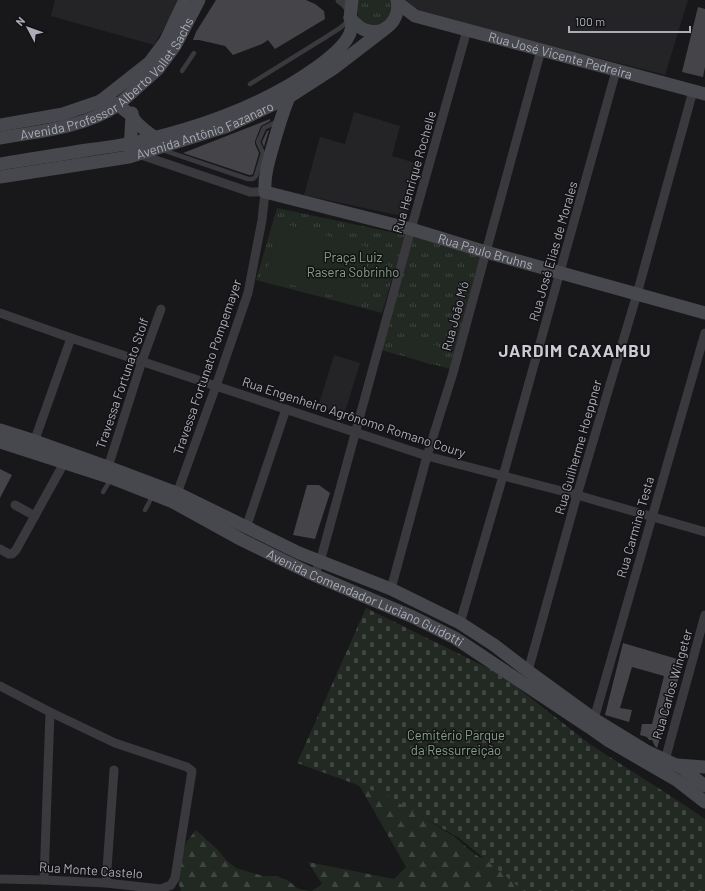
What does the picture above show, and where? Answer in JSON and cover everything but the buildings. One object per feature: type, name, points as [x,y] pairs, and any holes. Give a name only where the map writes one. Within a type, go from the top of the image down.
[{"type":"main road","name":"Avenida Professor Alberto Vollet Sachs","points":[[0,138],[62,121],[103,99],[150,62],[165,42],[185,0]]},
{"type":"main road","points":[[190,18],[189,11],[193,0]]},
{"type":"main road","name":"Avenida Professor Alberto Vollet Sachs","points":[[0,125],[90,119],[111,110],[134,92],[158,69],[175,46],[199,0]]},
{"type":"main road","points":[[389,26],[396,15],[398,2]]},
{"type":"main road","name":"Rua José Vicente Pedreira","points":[[398,2],[415,16],[699,93]]},
{"type":"main road","points":[[351,10],[360,27],[373,31],[415,16]]},
{"type":"main road","name":"Avenida Antônio Fazanaro","points":[[0,177],[134,155],[172,133],[245,108],[284,88],[328,59],[349,36],[352,29],[351,10]]},
{"type":"main road","name":"Avenida Antônio Fazanaro","points":[[0,164],[131,143],[156,143],[228,126],[289,97],[334,68],[389,26]]},
{"type":"main road","points":[[134,92],[132,102],[131,143],[134,155]]},
{"type":"main road","points":[[265,192],[264,185],[266,170],[280,120],[289,97]]},
{"type":"main road","points":[[103,99],[118,105],[132,116],[156,143]]},
{"type":"main road","name":"Rua Paulo Bruhns","points":[[265,192],[411,229],[486,252],[705,313]]},
{"type":"main road","name":"Avenida Comendador Luciano Guidotti","points":[[0,430],[64,463],[110,472],[154,494],[175,497],[242,540],[314,575],[413,617],[455,638],[591,723],[670,762],[705,786]]},
{"type":"main road","name":"Avenida Comendador Luciano Guidotti","points":[[0,442],[33,446],[110,472],[175,497],[246,528],[298,553],[391,589],[460,623],[494,645],[528,671],[591,723],[609,741],[704,799]]},
{"type":"main road","points":[[670,762],[705,767]]},
{"type":"street","points":[[340,0],[351,10]]},
{"type":"street","name":"Rua Henrique Rochelle","points":[[314,575],[320,562],[467,30]]},
{"type":"street","name":"Rua João Mó","points":[[391,589],[453,373],[541,50]]},
{"type":"street","name":"Rua José Elias de Morales","points":[[460,623],[503,476],[616,71]]},
{"type":"street","name":"Rua Guilherme Hoeppner","points":[[528,671],[577,495],[699,93]]},
{"type":"street","points":[[134,155],[250,192],[265,192]]},
{"type":"street","name":"Travessa Fortunato Pompemayer","points":[[175,497],[216,386],[248,293],[262,220],[265,192]]},
{"type":"street","name":"Travessa Fortunato Stolf","points":[[110,472],[142,362],[161,309]]},
{"type":"street","name":"Rua Engenheiro Agrônomo Romano Coury","points":[[1,316],[428,456],[577,495],[705,532]]},
{"type":"street","name":"Rua Carmine Testa","points":[[591,723],[705,333]]},
{"type":"street","points":[[33,446],[71,338]]},
{"type":"street","points":[[246,528],[286,409]]},
{"type":"street","points":[[0,549],[9,554],[12,554],[16,550],[64,463]]},
{"type":"street","points":[[15,505],[35,516]]},
{"type":"street","name":"Rua Carlos Wingeter","points":[[670,762],[705,615]]},
{"type":"street","points":[[0,686],[50,712],[44,880]]},
{"type":"street","name":"Rua Monte Castelo","points":[[0,879],[106,883],[161,889],[171,885],[175,878],[192,771],[188,767],[115,743],[50,712]]},
{"type":"street","points":[[106,883],[114,770]]},
{"type":"lane","points":[[250,84],[340,28],[351,10]]},
{"type":"lane","points":[[182,72],[194,53]]},
{"type":"lane","points":[[156,143],[248,179],[253,179],[256,176],[263,153],[258,142],[264,128],[280,120]]},
{"type":"lane","points":[[103,492],[110,472]]},
{"type":"lane","points":[[145,510],[154,494]]},
{"type":"shaded area","points":[[55,0],[180,0],[154,45],[51,16]]},
{"type":"shaded area","points":[[688,0],[665,75],[423,13],[403,1]]},
{"type":"shaded area","points":[[354,112],[400,126],[392,156],[422,165],[406,217],[304,195],[320,137],[345,144]]},
{"type":"shaded area","points":[[334,355],[360,363],[344,415],[318,407]]},
{"type":"green space","points":[[358,0],[394,0],[388,21],[372,28],[367,25],[357,14]]},
{"type":"green space","name":"Praça Luiz Rasera Sobrinho","points":[[277,208],[405,235],[382,313],[256,280]]},
{"type":"green space","points":[[281,223],[371,248],[355,301],[265,278]]},
{"type":"green space","points":[[413,236],[482,256],[450,369],[381,350]]},
{"type":"green space","points":[[409,337],[438,346],[432,365],[404,356]]},
{"type":"green space","name":"Cemitério Parque da Ressurreição","points":[[366,608],[500,674],[591,745],[705,819],[705,891],[524,891],[459,838],[385,795],[297,763]]},
{"type":"green space","points":[[351,771],[383,795],[385,793],[456,838],[479,857],[493,860],[579,891],[312,891],[322,884],[308,862],[394,879],[406,867]]},
{"type":"green space","points":[[196,830],[236,868],[263,876],[276,876],[287,880],[299,889],[310,891],[181,891],[178,881],[178,868],[187,841]]},
{"type":"district","name":"JARDIM CAXAMBU","points":[[575,351]]}]
